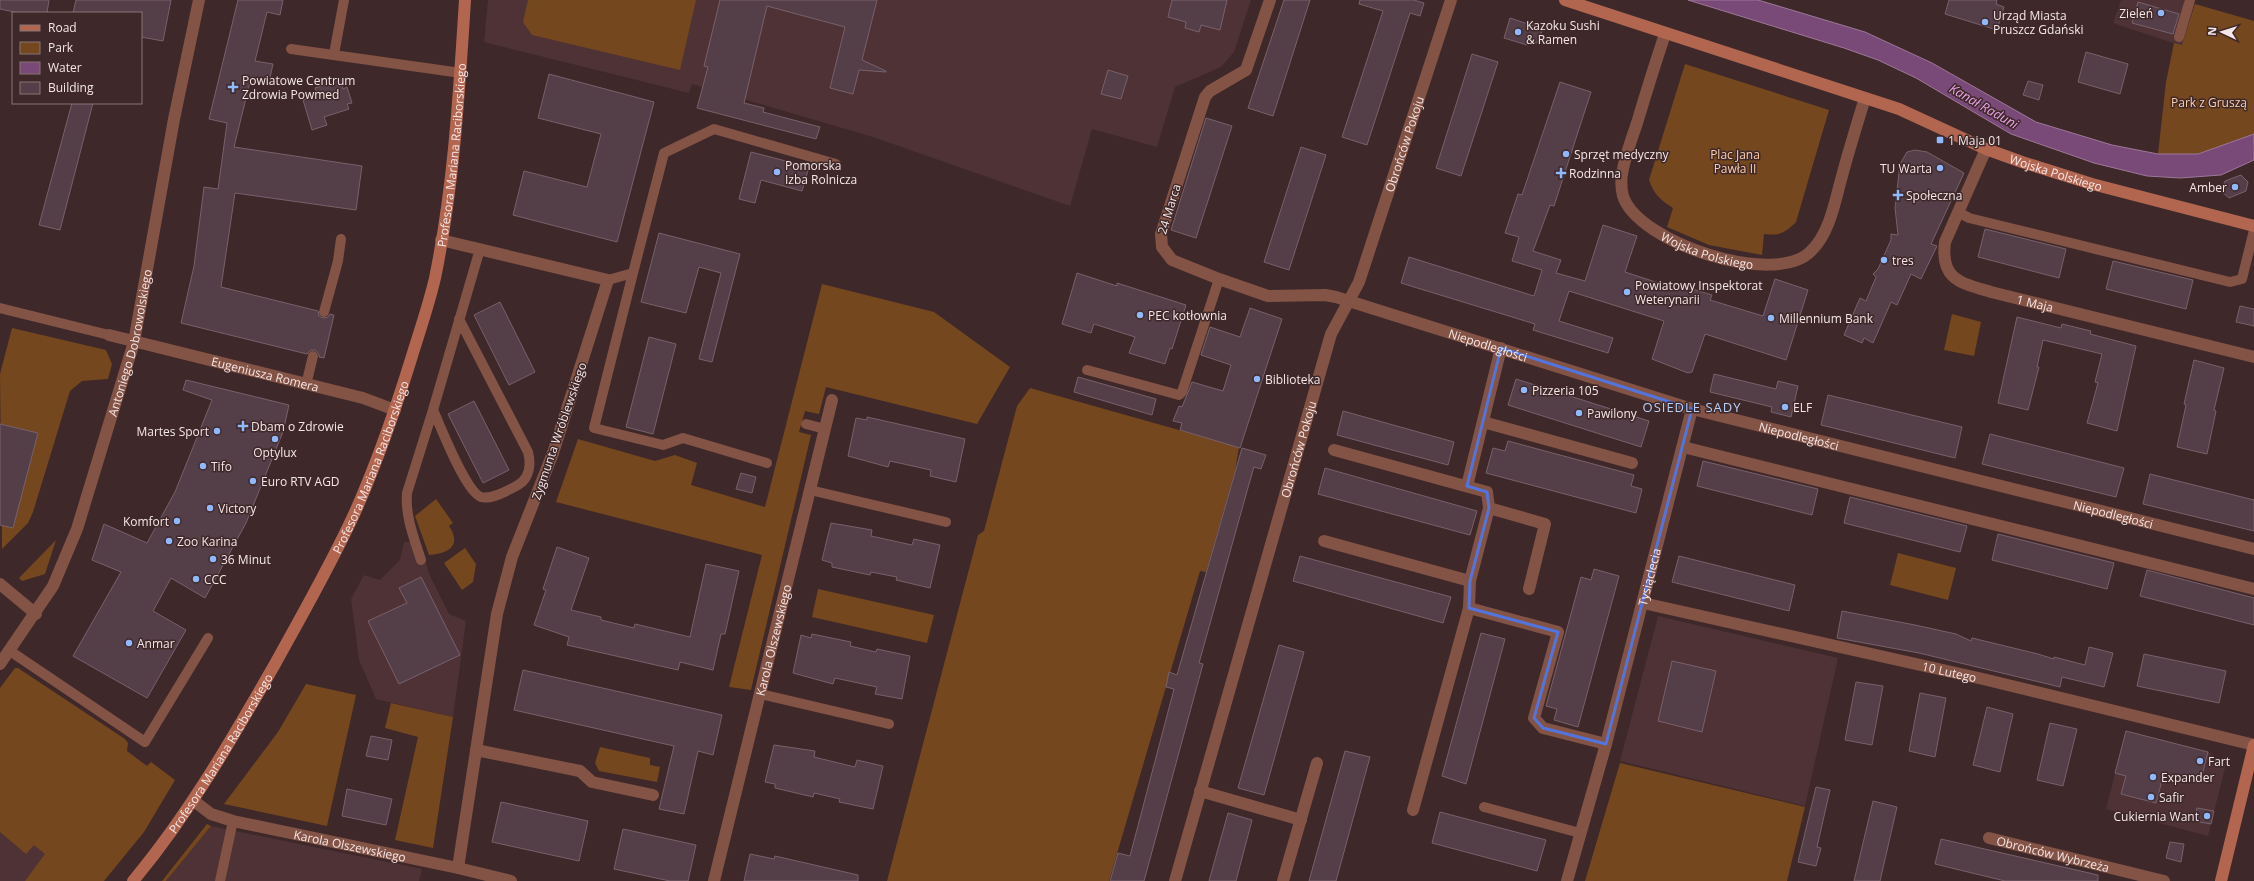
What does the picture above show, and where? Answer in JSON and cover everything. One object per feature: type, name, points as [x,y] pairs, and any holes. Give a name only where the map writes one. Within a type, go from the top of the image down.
[{"type":"main road","name":"Profesora Mariana Raciborskiego","points":[[133,881],[194,801],[251,706],[318,585],[355,511],[395,410],[428,305],[451,182],[461,73],[465,0]]},
{"type":"main road","name":"Wojska Polskiego","points":[[1564,0],[1899,109],[1986,149],[2069,177],[2254,226]]},
{"type":"main road","points":[[2221,881],[2254,745]]},
{"type":"street","name":"Antoniego Dobrowolskiego","points":[[0,664],[36,614],[53,586],[77,529],[134,342],[174,119],[199,0]]},
{"type":"street","name":"24 Marca","points":[[1270,0],[1246,70],[1210,91],[1205,97],[1161,234],[1162,247],[1172,260],[1189,268],[1268,296],[1325,295],[1350,301]]},
{"type":"street","name":"Obrońców Pokoju","points":[[1175,881],[1331,334],[1359,282],[1451,0]]},
{"type":"street","name":"Wojska Polskiego","points":[[1665,34],[1622,170],[1623,196],[1630,208],[1647,226],[1666,238],[1706,253],[1748,264],[1781,265],[1799,260],[1810,253],[1821,238],[1830,216],[1864,98]]},
{"type":"street","name":"1 Maja","points":[[1986,149],[1945,242],[1944,254],[1946,268],[1952,277],[1963,284],[1991,292],[2254,358]]},
{"type":"street","points":[[441,240],[608,280]]},
{"type":"street","name":"Zygmunta Wróblewskiego","points":[[458,868],[497,614],[510,563],[554,453],[608,280]]},
{"type":"street","name":"Niepodległości","points":[[1350,301],[1692,409],[2254,550]]},
{"type":"street","name":"Eugeniusza Romera","points":[[109,335],[363,398],[395,410]]},
{"type":"street","points":[[1467,486],[1501,348]]},
{"type":"street","name":"Karola Olszewskiego","points":[[714,881],[832,400]]},
{"type":"street","name":"Tysiąclecia","points":[[1567,881],[1606,744],[1692,409]]},
{"type":"street","points":[[1483,422],[1632,463]]},
{"type":"street","points":[[1683,446],[2254,589]]},
{"type":"street","points":[[1334,450],[1487,492],[1489,508],[1470,581],[1469,608],[1413,810]]},
{"type":"street","points":[[1489,508],[1545,524],[1529,589]]},
{"type":"street","points":[[1324,541],[1470,581]]},
{"type":"street","points":[[0,584],[36,614]]},
{"type":"street","name":"10 Lutego","points":[[1643,603],[1983,680],[2254,745]]},
{"type":"street","points":[[1469,608],[1558,632],[1534,718],[1543,728],[1606,744]]},
{"type":"street","points":[[476,750],[580,771],[592,782],[652,795]]},
{"type":"street","points":[[1283,881],[1317,762]]},
{"type":"street","points":[[1200,791],[1300,820]]},
{"type":"street","name":"Karola Olszewskiego","points":[[194,801],[211,814],[233,822],[458,868],[511,881]]},
{"type":"street","name":"Obrońców Wybrzeża","points":[[1989,838],[2164,881]]},
{"type":"lane","points":[[334,54],[344,0]]},
{"type":"lane","points":[[2179,37],[2190,0]]},
{"type":"lane","points":[[291,49],[334,54],[413,68],[461,73]]},
{"type":"lane","points":[[767,463],[683,438],[663,445],[594,428],[664,153],[714,129],[836,164]]},
{"type":"lane","points":[[1958,212],[1969,218],[2230,282],[2242,279],[2254,230]]},
{"type":"lane","points":[[324,312],[338,261],[341,239]]},
{"type":"lane","points":[[421,560],[406,512],[407,493],[480,249]]},
{"type":"lane","points":[[608,280],[633,273]]},
{"type":"lane","points":[[1087,370],[1179,395],[1182,392],[1219,279]]},
{"type":"lane","points":[[0,308],[109,335]]},
{"type":"lane","points":[[433,410],[467,483],[475,494],[482,497],[490,497],[520,484],[526,477],[530,460],[528,452],[459,319]]},
{"type":"lane","points":[[306,385],[313,356]]},
{"type":"lane","points":[[806,424],[825,429]]},
{"type":"lane","points":[[810,490],[946,522]]},
{"type":"lane","points":[[10,651],[145,742],[208,638]]},
{"type":"lane","points":[[760,694],[889,724]]},
{"type":"lane","points":[[1484,807],[1580,833]]},
{"type":"lane","points":[[220,881],[233,822]]},
{"type":"highlighted area","points":[[1501,348],[1692,409],[1606,744],[1543,728],[1534,718],[1558,632],[1469,608],[1470,581],[1489,508],[1487,492],[1467,486]]},
{"type":"shaded area","points":[[488,0],[1251,0],[1234,52],[1221,67],[1175,87],[1157,147],[1092,129],[1070,206],[873,137],[692,84],[689,93],[484,42]]},
{"type":"shaded area","points":[[2121,0],[2182,0],[2195,4],[2182,46],[2113,23]]},
{"type":"shaded area","points":[[404,542],[419,542],[430,576],[449,614],[466,621],[453,717],[376,699],[359,660],[351,599],[364,575],[380,580],[400,560]]},
{"type":"shaded area","points":[[1658,616],[1838,658],[1805,806],[1620,761]]},
{"type":"shaded area","points":[[2126,731],[2208,752],[2226,764],[2208,836],[2106,809]]},
{"type":"shaded area","points":[[0,808],[78,867],[65,881],[0,881]]},
{"type":"shaded area","points":[[211,826],[422,869],[419,881],[166,881]]},
{"type":"green space","points":[[528,0],[696,0],[680,70],[532,35],[523,22]]},
{"type":"green space","name":"Park z Gruszą","points":[[2195,4],[2254,21],[2254,134],[2198,154],[2158,154],[2166,82],[2174,43],[2182,45]]},
{"type":"green space","name":"Plac Jana Pawła II","points":[[1685,64],[1829,110],[1796,222],[1782,233],[1774,235],[1764,234],[1762,255],[1709,245],[1667,227],[1673,208],[1658,196],[1649,180]]},
{"type":"green space","points":[[822,284],[934,312],[1010,367],[977,424],[826,387],[819,414],[805,411],[799,432],[811,435],[751,690],[729,687],[762,555],[556,502],[578,439],[655,461],[675,455],[697,463],[691,485],[765,507]]},
{"type":"green space","points":[[1952,314],[1981,322],[1974,356],[1944,350]]},
{"type":"green space","points":[[12,328],[106,350],[112,364],[108,379],[82,381],[70,391],[33,512],[28,523],[2,549],[0,374]]},
{"type":"green space","points":[[1030,388],[1239,447],[1235,471],[1206,572],[1200,571],[1109,881],[887,881],[978,535],[984,531],[1017,406]]},
{"type":"green space","points":[[436,499],[453,523],[449,526],[453,533],[454,543],[448,550],[442,553],[429,555],[415,516]]},
{"type":"green space","points":[[56,540],[45,574],[22,581],[19,578]]},
{"type":"green space","points":[[465,548],[476,564],[473,582],[462,590],[444,563]]},
{"type":"green space","points":[[1898,553],[1956,568],[1948,600],[1890,585]]},
{"type":"green space","points":[[818,589],[934,615],[927,643],[812,617]]},
{"type":"green space","points":[[15,668],[18,668],[125,739],[128,743],[127,751],[147,766],[151,762],[175,780],[144,832],[104,881],[25,881],[45,854],[34,845],[26,854],[0,832],[0,688]]},
{"type":"green space","points":[[306,684],[356,695],[327,826],[224,804],[278,732]]},
{"type":"green space","points":[[391,703],[453,717],[433,848],[395,840],[418,737],[385,728]]},
{"type":"green space","points":[[600,747],[650,758],[650,765],[660,767],[657,782],[599,771],[595,763]]},
{"type":"green space","points":[[1620,763],[1805,807],[1787,881],[1585,881]]},
{"type":"green space","points":[[207,824],[211,826],[166,881],[162,881]]},
{"type":"water","name":"Kanał Raduni","points":[[1688,0],[1758,0],[1865,32],[1932,63],[2036,122],[2112,145],[2158,154],[2198,154],[2254,134],[2254,160],[2221,175],[2180,178],[2147,176],[2094,163],[2011,134],[1916,78],[1878,60],[1844,48]]},
{"type":"building","points":[[0,0],[49,0],[47,12],[14,12],[0,9]]},
{"type":"building","points":[[76,0],[171,0],[163,41],[142,37],[142,12],[73,12]]},
{"type":"building","points":[[238,0],[283,0],[280,15],[267,12],[255,61],[273,64],[269,82],[251,78],[234,147],[362,166],[356,210],[235,193],[221,287],[318,311],[319,316],[323,318],[328,317],[330,314],[334,315],[324,358],[319,357],[319,354],[315,350],[311,350],[307,354],[181,323],[194,266],[204,187],[218,189],[227,123],[209,119]]},
{"type":"building","points":[[720,0],[877,0],[862,60],[886,72],[859,70],[853,94],[830,88],[845,27],[767,6],[744,103],[764,108],[763,112],[820,127],[816,139],[697,108],[708,67],[704,66]]},
{"type":"building","points":[[1172,0],[1227,0],[1220,30],[1201,25],[1199,32],[1185,28],[1186,22],[1168,17]]},
{"type":"building","points":[[1284,0],[1310,0],[1273,116],[1248,108]]},
{"type":"building","points":[[1360,0],[1414,0],[1424,3],[1420,16],[1410,13],[1367,145],[1342,137],[1383,11],[1359,4]]},
{"type":"building","name":"Urząd Miasta Pruszcz Gdański","points":[[1949,0],[1997,0],[1996,4],[2004,7],[1997,30],[1945,14]]},
{"type":"building","points":[[2138,2],[2179,14],[2173,34],[2132,23]]},
{"type":"building","name":"Kazoku Sushi & Ramen","points":[[1510,18],[1543,29],[1537,43],[1529,40],[1527,45],[1504,38]]},
{"type":"building","points":[[2086,52],[2128,64],[2120,94],[2078,82]]},
{"type":"building","points":[[1472,54],[1498,62],[1461,176],[1436,168]]},
{"type":"building","points":[[1108,70],[1128,76],[1121,99],[1101,94]]},
{"type":"building","points":[[549,74],[654,102],[617,242],[513,215],[524,171],[587,187],[601,134],[538,118]]},
{"type":"building","points":[[341,80],[343,89],[347,87],[352,103],[347,104],[349,109],[324,117],[327,125],[312,130],[303,100],[318,96],[315,88]]},
{"type":"building","points":[[2028,81],[2043,85],[2039,100],[2023,95]]},
{"type":"building","points":[[1560,82],[1591,92],[1554,206],[1550,205],[1533,251],[1561,260],[1556,273],[1585,281],[1603,225],[1637,236],[1625,272],[1677,289],[1679,285],[1712,295],[1710,300],[1763,316],[1775,279],[1808,290],[1786,360],[1705,334],[1692,372],[1688,373],[1652,359],[1664,321],[1569,291],[1559,321],[1613,338],[1608,353],[1533,330],[1535,324],[1401,283],[1409,257],[1534,296],[1542,270],[1512,261],[1519,237],[1505,233],[1518,194],[1522,195]]},
{"type":"building","points":[[72,104],[93,104],[60,230],[39,225]]},
{"type":"building","points":[[1206,118],[1232,126],[1196,238],[1171,230]]},
{"type":"building","points":[[1301,147],[1326,155],[1289,270],[1264,262]]},
{"type":"building","points":[[1915,150],[1927,152],[1964,173],[1931,244],[1937,246],[1921,279],[1911,274],[1897,305],[1891,302],[1873,343],[1864,338],[1862,343],[1844,335],[1860,298],[1866,301],[1876,277],[1873,274],[1878,269],[1891,240],[1891,234],[1898,235],[1895,208],[1900,164],[1907,152]]},
{"type":"building","name":"Pomorska Izba Rolnicza","points":[[751,152],[809,167],[802,191],[761,180],[755,203],[739,199]]},
{"type":"building","name":"Amber","points":[[2241,175],[2248,182],[2246,191],[2229,198],[2221,191],[2225,181]]},
{"type":"building","points":[[1985,229],[2066,249],[2059,278],[1978,257]]},
{"type":"building","points":[[659,233],[740,254],[712,362],[699,359],[721,273],[699,267],[686,313],[641,302]]},
{"type":"building","points":[[2113,261],[2193,280],[2186,309],[2106,289]]},
{"type":"building","name":"PEC kotłownia","points":[[1077,273],[1117,286],[1117,283],[1186,305],[1172,349],[1170,348],[1165,364],[1129,353],[1135,337],[1094,324],[1091,333],[1062,324]]},
{"type":"building","points":[[500,302],[535,372],[509,385],[474,315]]},
{"type":"building","points":[[2240,306],[2254,309],[2254,326],[2236,322]]},
{"type":"building","points":[[1250,308],[1282,319],[1240,448],[1180,430],[1182,423],[1173,421],[1179,406],[1182,407],[1192,382],[1223,391],[1231,365],[1201,355],[1210,327],[1240,337]]},
{"type":"building","points":[[2017,317],[2061,328],[2062,324],[2091,331],[2090,334],[2136,346],[2117,431],[2087,423],[2098,383],[2095,382],[2102,354],[2043,340],[2037,367],[2039,367],[2028,410],[1998,403]]},
{"type":"building","points":[[649,337],[676,344],[653,434],[626,427]]},
{"type":"building","points":[[2194,360],[2224,368],[2214,410],[2216,411],[2207,454],[2177,447],[2186,405],[2184,404]]},
{"type":"building","points":[[1714,374],[1776,389],[1778,381],[1798,386],[1791,417],[1771,412],[1772,407],[1710,392]]},
{"type":"building","points":[[1078,377],[1156,399],[1152,415],[1074,392]]},
{"type":"building","name":"Pawilony","points":[[1516,379],[1649,421],[1641,447],[1508,405]]},
{"type":"building","name":"Victory","points":[[186,380],[289,405],[283,432],[246,523],[205,598],[171,578],[153,611],[186,630],[147,698],[73,656],[121,572],[92,560],[104,524],[147,543],[175,492],[212,400],[183,390]]},
{"type":"building","points":[[1828,395],[1962,427],[1955,458],[1821,425]]},
{"type":"building","points":[[474,401],[509,470],[483,483],[448,414]]},
{"type":"building","points":[[1343,411],[1454,442],[1448,465],[1337,435]]},
{"type":"building","points":[[867,417],[965,439],[956,482],[930,476],[931,470],[890,461],[888,467],[848,456],[856,418],[867,420]]},
{"type":"building","points":[[0,424],[38,433],[13,528],[0,525]]},
{"type":"building","points":[[1990,434],[2124,468],[2116,497],[1982,464]]},
{"type":"building","points":[[1508,441],[1634,475],[1631,486],[1642,489],[1636,513],[1486,473],[1493,448],[1505,451]]},
{"type":"building","points":[[1242,448],[1266,455],[1261,469],[1254,467],[1249,484],[1199,663],[1203,664],[1144,881],[1110,881],[1118,853],[1130,856],[1174,689],[1166,687],[1169,672],[1177,675]]},
{"type":"building","points":[[1703,461],[1818,489],[1812,515],[1697,486]]},
{"type":"building","points":[[1325,468],[1477,511],[1470,535],[1318,494]]},
{"type":"building","points":[[741,473],[756,477],[752,493],[736,489]]},
{"type":"building","points":[[2150,474],[2254,500],[2254,531],[2143,504]]},
{"type":"building","points":[[1850,497],[1967,526],[1960,552],[1844,523]]},
{"type":"building","points":[[831,523],[872,530],[871,536],[912,545],[914,539],[940,545],[930,588],[896,580],[897,577],[871,572],[870,575],[832,567],[832,563],[822,560]]},
{"type":"building","points":[[1998,534],[2114,563],[2107,589],[1992,560]]},
{"type":"building","points":[[557,547],[589,558],[571,610],[601,617],[601,620],[634,628],[635,624],[690,637],[706,564],[739,571],[725,634],[721,634],[713,670],[680,662],[678,670],[567,645],[569,637],[534,625],[546,590],[543,589]]},
{"type":"building","points":[[1300,556],[1451,597],[1443,623],[1293,581]]},
{"type":"building","points":[[1679,556],[1795,585],[1789,611],[1672,582]]},
{"type":"building","points":[[1594,569],[1619,576],[1578,727],[1554,720],[1557,709],[1546,706],[1581,577],[1591,580]]},
{"type":"building","points":[[2147,570],[2254,598],[2254,625],[2140,596]]},
{"type":"building","points":[[421,577],[460,655],[399,684],[368,621],[407,603],[399,588]]},
{"type":"building","points":[[1842,611],[1956,634],[1971,641],[1972,638],[2054,659],[2054,657],[2085,665],[2089,647],[2113,653],[2104,687],[2062,677],[2060,687],[1919,653],[1837,638]]},
{"type":"building","points":[[1481,633],[1505,639],[1466,784],[1442,776]]},
{"type":"building","points":[[812,634],[851,642],[850,646],[876,652],[877,649],[910,656],[902,699],[875,694],[877,687],[835,678],[833,684],[793,673],[801,635],[811,638]]},
{"type":"building","points":[[1279,645],[1304,652],[1264,795],[1238,788]]},
{"type":"building","points":[[2144,654],[2226,671],[2219,703],[2137,686]]},
{"type":"building","points":[[1672,661],[1716,671],[1702,732],[1658,721]]},
{"type":"building","points":[[523,670],[722,715],[713,755],[698,751],[684,814],[659,809],[674,746],[514,710]]},
{"type":"building","points":[[1856,682],[1883,686],[1872,745],[1845,740]]},
{"type":"building","points":[[1920,693],[1946,698],[1935,757],[1909,751]]},
{"type":"building","points":[[1987,707],[2013,714],[2000,772],[1973,765]]},
{"type":"building","points":[[2050,723],[2077,729],[2063,786],[2037,780]]},
{"type":"building","points":[[2126,731],[2208,752],[2200,783],[2164,773],[2156,803],[2121,794],[2126,776],[2115,773]]},
{"type":"building","points":[[371,736],[392,740],[388,760],[366,756]]},
{"type":"building","points":[[774,745],[815,751],[814,757],[855,767],[857,760],[883,766],[873,809],[839,802],[840,799],[814,793],[813,797],[775,788],[775,784],[765,782]]},
{"type":"building","points":[[1345,751],[1370,757],[1336,881],[1309,881]]},
{"type":"building","points":[[1816,787],[1830,790],[1817,847],[1821,848],[1816,866],[1798,862]]},
{"type":"building","points":[[347,789],[392,799],[386,825],[342,816]]},
{"type":"building","points":[[1873,801],[1897,807],[1880,881],[1854,881]]},
{"type":"building","points":[[501,802],[588,821],[579,861],[492,842]]},
{"type":"building","points":[[2197,808],[2214,811],[2211,824],[2194,821]]},
{"type":"building","points":[[1440,812],[1546,840],[1537,871],[1432,843]]},
{"type":"building","points":[[1228,813],[1252,820],[1236,881],[1209,881]]},
{"type":"building","points":[[623,829],[696,845],[688,881],[670,881],[614,869]]},
{"type":"building","points":[[1941,839],[2098,875],[2098,881],[2005,881],[1935,864]]},
{"type":"building","points":[[2170,842],[2184,844],[2181,862],[2166,858]]},
{"type":"building","points":[[750,854],[774,859],[775,856],[858,875],[858,881],[744,881]]},
{"type":"place","name":"Zieleń","points":[[2161,13]]},
{"type":"place","name":"Urząd Miasta Pruszcz Gdański","points":[[1985,22]]},
{"type":"place","name":"Kazoku Sushi & Ramen","points":[[1518,32]]},
{"type":"place","name":"Powiatowe Centrum Zdrowia Powmed","points":[[233,87]]},
{"type":"place","name":"1 Maja 01","points":[[1940,140]]},
{"type":"place","name":"Sprzęt medyczny","points":[[1566,154]]},
{"type":"place","name":"TU Warta","points":[[1940,168]]},
{"type":"place","name":"Pomorska Izba Rolnicza","points":[[777,172]]},
{"type":"place","name":"Rodzinna","points":[[1561,173]]},
{"type":"place","name":"Amber","points":[[2235,187]]},
{"type":"place","name":"Społeczna","points":[[1898,195]]},
{"type":"place","name":"tres","points":[[1884,260]]},
{"type":"place","name":"Powiatowy Inspektorat Weterynarii","points":[[1627,292]]},
{"type":"place","name":"PEC kotłownia","points":[[1140,315]]},
{"type":"place","name":"Millennium Bank","points":[[1771,318]]},
{"type":"place","name":"Biblioteka","points":[[1257,379]]},
{"type":"place","name":"Pizzeria 105","points":[[1524,390]]},
{"type":"place","name":"ELF","points":[[1785,407]]},
{"type":"place","name":"Pawilony","points":[[1579,413]]},
{"type":"place","name":"Dbam o Zdrowie","points":[[243,426]]},
{"type":"place","name":"Martes Sport","points":[[217,431]]},
{"type":"place","name":"Optylux","points":[[275,439]]},
{"type":"place","name":"Tifo","points":[[203,466]]},
{"type":"place","name":"Euro RTV AGD","points":[[253,481]]},
{"type":"place","name":"Victory","points":[[210,508]]},
{"type":"place","name":"Komfort","points":[[177,521]]},
{"type":"place","name":"Zoo Karina","points":[[169,541]]},
{"type":"place","name":"36 Minut","points":[[213,559]]},
{"type":"place","name":"CCC","points":[[196,579]]},
{"type":"place","name":"Anmar","points":[[129,643]]},
{"type":"place","name":"Fart","points":[[2200,761]]},
{"type":"place","name":"Expander","points":[[2153,777]]},
{"type":"place","name":"Safir","points":[[2151,797]]},
{"type":"place","name":"Cukiernia Want","points":[[2207,816]]},
{"type":"district","name":"OSIEDLE SADY","points":[[1692,407]]}]
